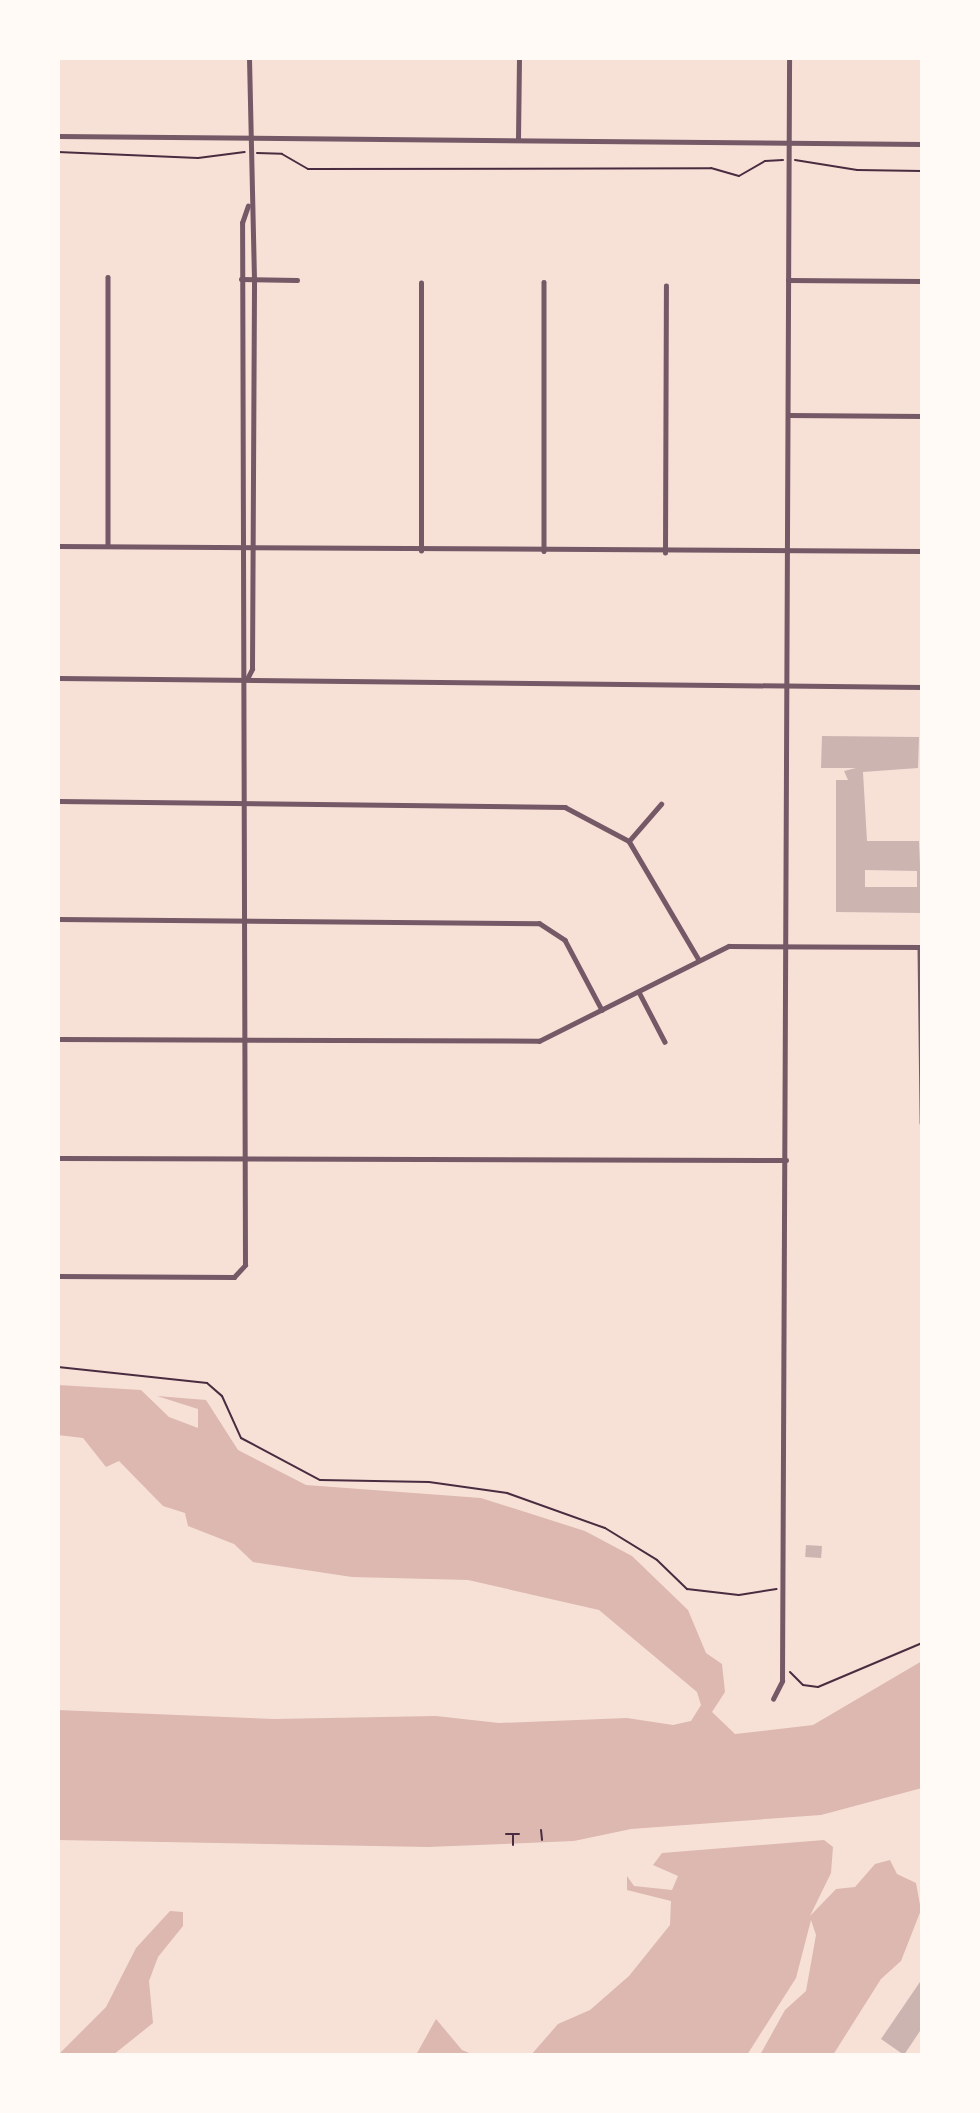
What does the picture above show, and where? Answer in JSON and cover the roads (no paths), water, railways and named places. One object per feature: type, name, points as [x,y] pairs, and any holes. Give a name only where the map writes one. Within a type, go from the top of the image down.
[{"type":"street","points":[[246,680],[252,669],[253,549],[254,279],[248,206],[249,58]]},
{"type":"street","points":[[518,140],[519,58]]},
{"type":"street","points":[[773,1699],[782,1663],[788,945],[789,58]]},
{"type":"street","points":[[58,136],[922,144]]},
{"type":"street","points":[[58,1276],[242,1273],[246,1159],[246,680],[241,668],[242,223],[248,206]]},
{"type":"street","points":[[108,277],[108,546]]},
{"type":"street","points":[[242,279],[297,280]]},
{"type":"street","points":[[788,280],[922,281]]},
{"type":"street","points":[[544,282],[544,551]]},
{"type":"street","points":[[421,284],[421,551]]},
{"type":"street","points":[[665,553],[666,286]]},
{"type":"street","points":[[788,415],[922,416]]},
{"type":"street","points":[[58,546],[665,553],[788,549],[922,551]]},
{"type":"street","points":[[58,678],[922,687]]},
{"type":"street","points":[[58,801],[530,803],[587,815],[629,841],[699,960]]},
{"type":"street","points":[[629,841],[661,804]]},
{"type":"street","points":[[58,919],[538,923],[565,940],[602,1010]]},
{"type":"street","points":[[58,1039],[539,1041],[729,946],[921,947],[922,1123]]},
{"type":"street","points":[[639,992],[665,1042]]},
{"type":"street","points":[[58,1158],[786,1160]]}]
